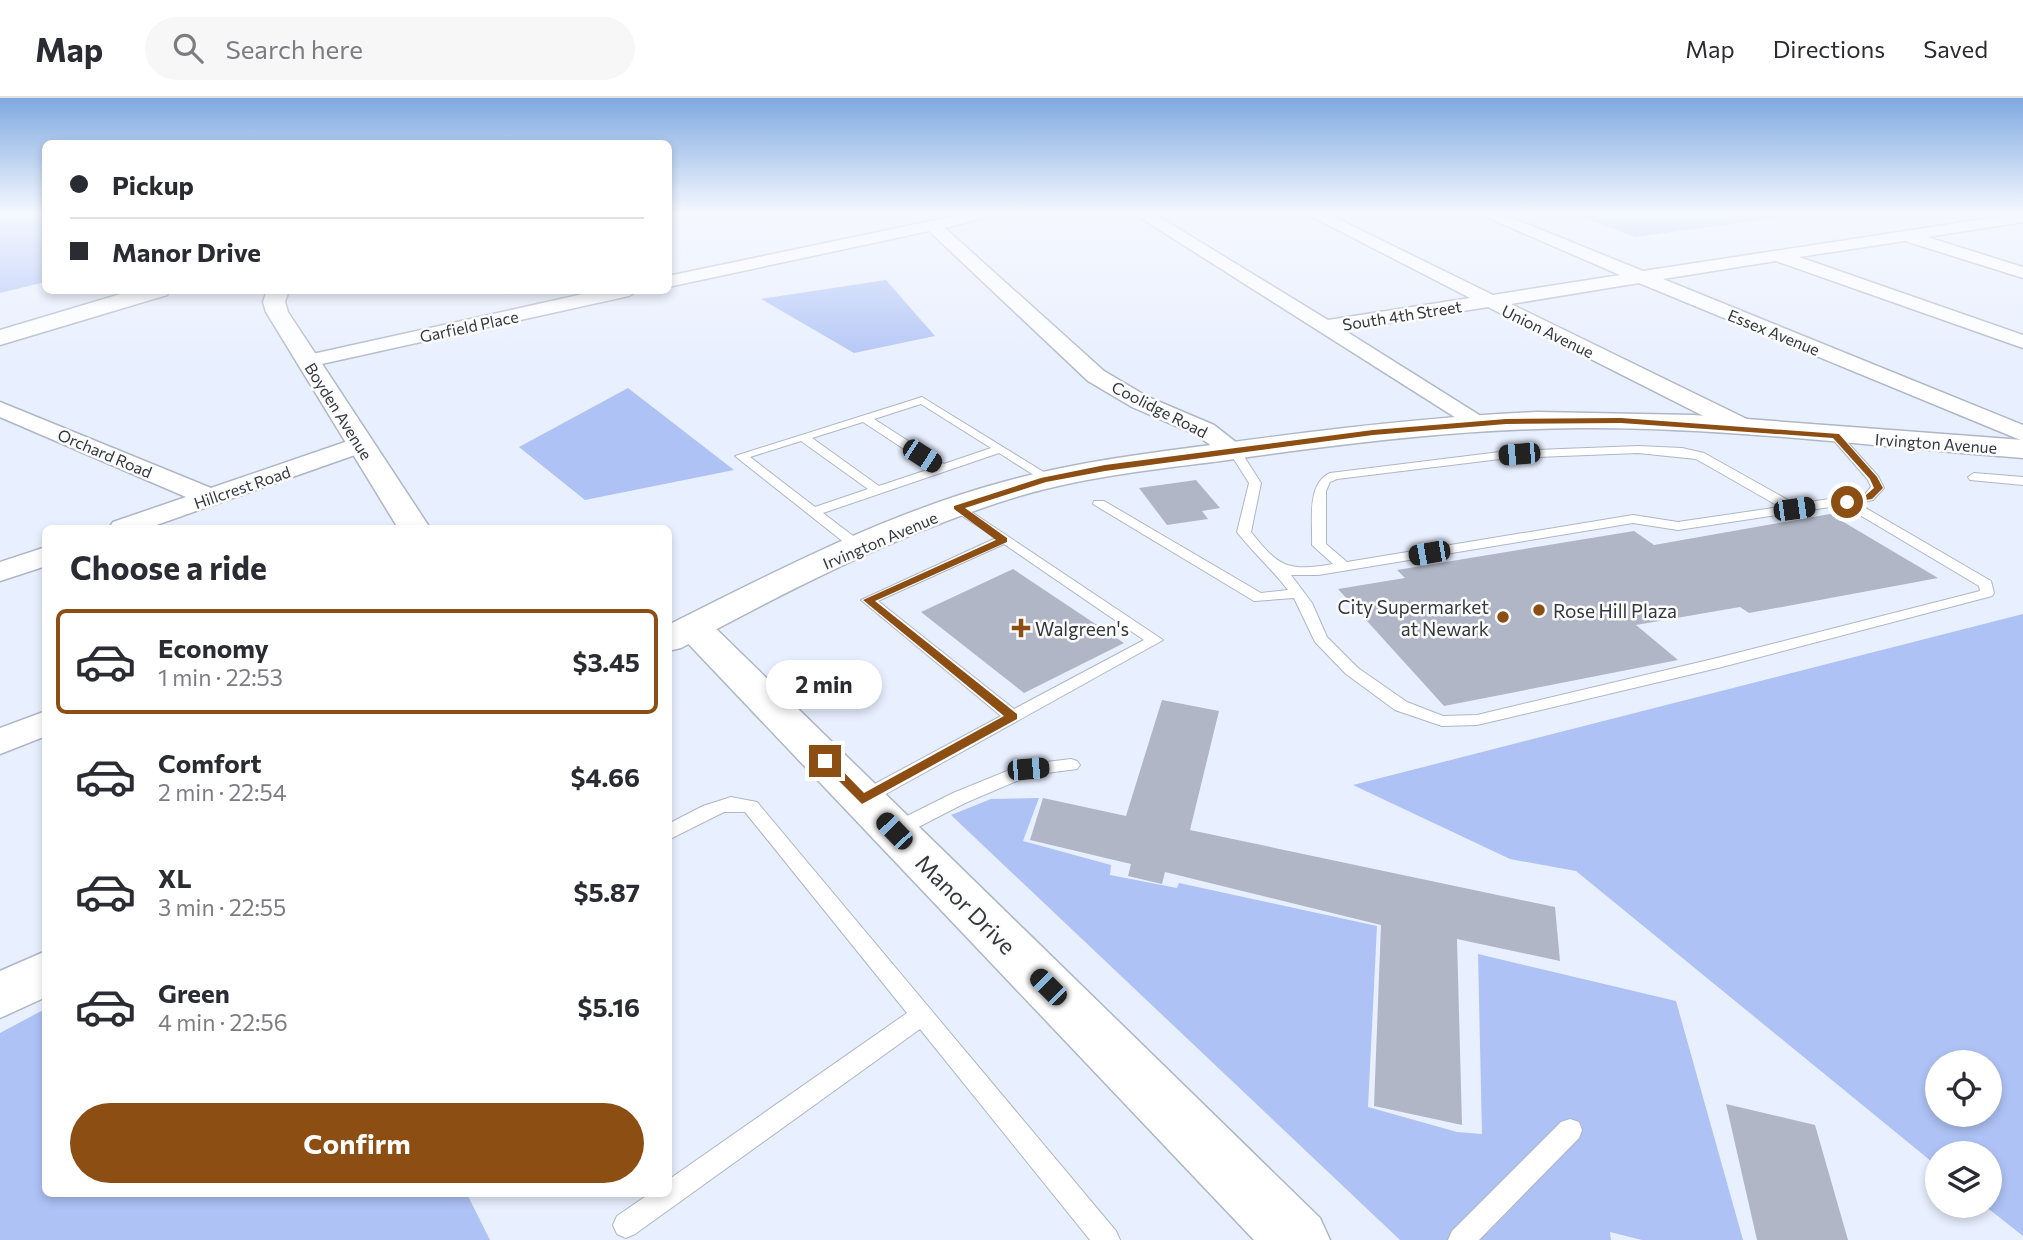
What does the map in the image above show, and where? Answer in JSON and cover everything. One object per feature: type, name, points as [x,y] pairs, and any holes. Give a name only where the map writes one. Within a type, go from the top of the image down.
[{"type":"street","points":[[672,281],[741,266]]},
{"type":"street","name":"Coolidge Road","points":[[982,266],[1096,376],[1140,401],[1205,430],[1234,450]]},
{"type":"street","points":[[1227,266],[1480,423]]},
{"type":"street","name":"Union Avenue","points":[[1419,266],[1746,428]]},
{"type":"street","name":"Essex Avenue","points":[[1615,266],[2023,434]]},
{"type":"street","name":"South 4th Street","points":[[1325,327],[1714,266]]},
{"type":"street","points":[[1806,266],[2023,342]]},
{"type":"street","points":[[2001,266],[2023,273]]},
{"type":"street","points":[[0,338],[146,294]]},
{"type":"street","name":"Boyden Avenue","points":[[277,294],[274,302],[277,312],[412,525]]},
{"type":"street","name":"Garfield Place","points":[[308,361],[611,294]]},
{"type":"street","name":"Orchard Road","points":[[0,409],[211,498]]},
{"type":"street","name":"Irvington Avenue","points":[[681,633],[860,548],[958,508],[1049,479],[1234,450],[1480,423],[1595,420],[1746,428],[2023,449]]},
{"type":"street","name":"Hillcrest Road","points":[[132,525],[360,445]]},
{"type":"street","points":[[0,572],[42,557]]},
{"type":"street","name":"Manor Drive","points":[[681,633],[878,815],[1298,1240]]},
{"type":"street","points":[[0,742],[42,724]]},
{"type":"street","points":[[0,996],[42,974]]},
{"type":"lane","points":[[860,548],[741,456],[922,400],[1049,479]]},
{"type":"lane","points":[[865,418],[942,468]]},
{"type":"lane","points":[[1281,571],[1343,567],[1633,519],[1678,526],[1869,497],[1878,488],[1874,479],[1836,436]]},
{"type":"lane","points":[[803,437],[877,490]]},
{"type":"lane","points":[[813,512],[1000,449]]},
{"type":"lane","points":[[1234,450],[1255,483],[1244,532],[1272,566],[1281,571],[1305,603],[1320,639],[1352,671],[1401,706],[1443,721],[1477,720],[1718,663],[1987,593],[1986,584],[1965,569],[1847,502]]},
{"type":"lane","points":[[1343,567],[1319,545],[1320,491],[1325,480],[1334,475],[1432,462],[1557,451],[1682,452],[1700,456],[1794,509]]},
{"type":"lane","points":[[1975,477],[2023,481]]},
{"type":"lane","points":[[1099,504],[1259,598],[1297,593]]},
{"type":"lane","points":[[878,815],[1013,717],[1155,640],[1035,557],[1003,540],[958,508]]},
{"type":"lane","points":[[1003,540],[868,600],[1013,717]]},
{"type":"lane","points":[[878,815],[959,798],[1028,769],[1071,765]]},
{"type":"lane","points":[[672,831],[723,805],[740,802],[751,807],[1107,1240]]},
{"type":"lane","points":[[672,1192],[922,1015]]},
{"type":"lane","points":[[1461,1240],[1570,1130]]},
{"type":"lane","points":[[626,1225],[665,1197]]},
{"type":"shaded area","points":[[0,266],[42,266],[42,283],[0,293]]},
{"type":"shaded area","points":[[886,280],[935,336],[854,353],[761,299]]},
{"type":"shaded area","points":[[628,388],[734,470],[585,500],[519,447]]},
{"type":"shaded area","points":[[2023,614],[2023,1236],[2000,1218],[2002,1141],[1925,1141],[1925,1156],[1576,871],[1510,859],[1353,785]]},
{"type":"shaded area","points":[[1039,798],[1023,841],[1111,865],[1110,875],[1177,888],[1179,883],[1377,926],[1368,1107],[1457,1132],[1482,1134],[1478,954],[1676,1001],[1743,1240],[1642,1240],[1610,1232],[1611,1240],[1400,1240],[951,815],[991,799]]},
{"type":"shaded area","points":[[42,1011],[42,1197],[468,1197],[490,1240],[0,1240],[0,1033]]},
{"type":"building","points":[[1196,480],[1220,508],[1202,511],[1208,519],[1167,525],[1139,488]]},
{"type":"building","name":"Rose Hill Plaza","points":[[1830,514],[1938,578],[1749,613],[1740,607],[1636,625],[1678,660],[1444,706],[1338,589],[1405,578],[1397,570],[1634,531],[1654,545]]},
{"type":"building","name":"Walgreen's","points":[[1013,569],[1124,643],[1024,693],[921,612]]},
{"type":"building","points":[[1162,700],[1219,711],[1190,830],[1555,907],[1560,961],[1457,939],[1462,1125],[1374,1106],[1381,925],[1165,872],[1162,884],[1128,876],[1131,864],[1030,840],[1043,798],[1126,816]]},
{"type":"building","points":[[1726,1104],[1815,1125],[1848,1240],[1757,1240]]},
{"type":"place","name":"Rose Hill Plaza","points":[[1539,610]]},
{"type":"place","name":"City Supermarket at Newark","points":[[1503,617]]},
{"type":"place","name":"Walgreen's","points":[[1021,628]]},
{"type":"route","points":[[825,761],[862,799],[1013,717],[868,600],[1003,540],[958,508],[1044,480],[1105,468],[1373,433],[1480,423],[1621,421],[1836,436],[1874,479],[1878,488],[1869,497],[1847,502]]}]
